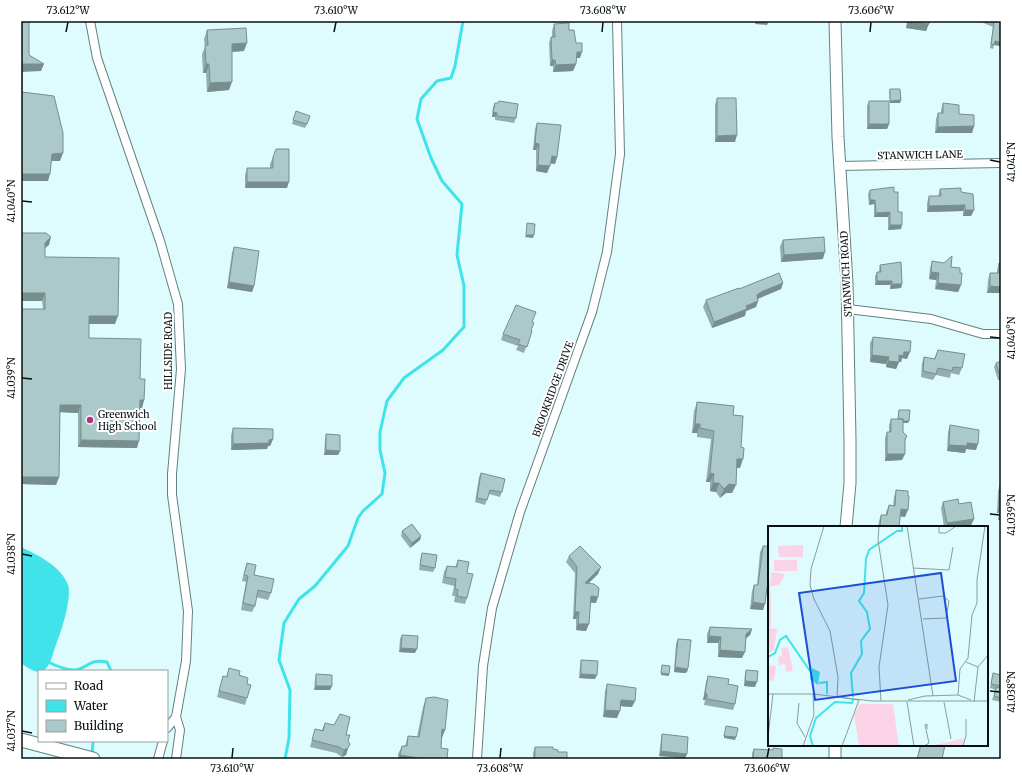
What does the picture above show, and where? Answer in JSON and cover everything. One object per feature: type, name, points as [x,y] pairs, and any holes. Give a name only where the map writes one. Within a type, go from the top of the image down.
[{"type":"main road","points":[[21,740],[93,759]]},
{"type":"street","name":"HILLSIDE ROAD","points":[[90,21],[97,58],[160,241],[178,304],[181,369],[172,474],[172,495],[188,611],[186,661],[176,717],[180,730],[176,759]]},
{"type":"street","name":"BROOKRIDGE DRIVE","points":[[477,759],[483,666],[492,608],[520,512],[592,312],[607,252],[620,154],[617,21]]},
{"type":"street","name":"STANWICH ROAD","points":[[835,21],[839,166],[848,309],[850,466],[846,526]]},
{"type":"street","name":"STANWICH LANE","points":[[839,166],[1001,163]]},
{"type":"street","points":[[848,309],[930,319],[983,334],[1001,334]]},
{"type":"street","name":"HILLSIDE ROAD","points":[[168,727],[176,717]]},
{"type":"street","points":[[158,759],[163,742]]},
{"type":"street","points":[[836,746],[836,759]]},
{"type":"water","points":[[21,547],[48,562],[60,572],[68,585],[69,597],[61,630],[46,668],[44,670],[38,670],[38,672],[21,663]]},
{"type":"building","points":[[21,21],[29,21],[29,55],[44,64],[22,64],[22,92],[54,96],[63,133],[63,153],[52,154],[50,174],[21,174]]},
{"type":"building","points":[[929,21],[929,24],[908,22]]},
{"type":"building","points":[[989,21],[1001,21],[1001,42],[995,41],[994,45],[991,44],[994,23]]},
{"type":"building","points":[[569,23],[569,30],[574,30],[576,43],[582,43],[582,52],[577,52],[576,64],[556,65],[555,60],[552,60],[551,37],[555,37],[554,24]]},
{"type":"building","points":[[246,28],[247,43],[232,44],[232,82],[210,83],[209,64],[206,64],[205,45],[208,45],[207,30]]},
{"type":"building","points":[[890,89],[900,89],[901,100],[890,101]]},
{"type":"building","points":[[717,98],[736,98],[737,135],[717,136]]},
{"type":"building","points":[[499,101],[518,104],[516,118],[497,116],[497,113],[493,112],[495,103],[498,103]]},
{"type":"building","points":[[869,101],[889,101],[889,124],[869,124]]},
{"type":"building","points":[[943,103],[959,105],[959,114],[974,115],[974,126],[938,127],[938,113],[943,113]]},
{"type":"building","points":[[296,111],[310,116],[307,124],[293,120]]},
{"type":"building","points":[[537,123],[561,125],[557,157],[552,156],[550,166],[538,165],[539,144],[535,143]]},
{"type":"building","points":[[276,149],[289,149],[289,182],[247,182],[247,168],[273,168],[273,157]]},
{"type":"building","points":[[894,187],[894,192],[898,192],[898,212],[902,212],[902,225],[890,225],[890,212],[876,213],[875,200],[870,200],[870,190]]},
{"type":"building","points":[[961,188],[961,192],[973,194],[974,210],[965,210],[965,205],[929,206],[929,196],[941,196],[940,189]]},
{"type":"building","points":[[527,223],[535,224],[534,235],[526,235]]},
{"type":"building","points":[[21,233],[46,233],[51,237],[45,243],[45,257],[119,258],[118,316],[89,316],[89,338],[141,339],[140,379],[145,379],[144,400],[140,400],[139,441],[81,440],[81,405],[60,405],[59,477],[21,477],[21,309],[45,309],[45,293],[21,293]]},
{"type":"building","points":[[824,237],[825,252],[784,255],[783,240]]},
{"type":"building","points":[[234,247],[259,251],[254,286],[229,282]]},
{"type":"building","points":[[952,256],[951,267],[960,268],[960,273],[962,273],[961,285],[938,283],[939,273],[931,272],[932,261],[944,263]]},
{"type":"building","points":[[901,262],[902,284],[892,284],[892,281],[877,281],[877,272],[881,272],[880,265]]},
{"type":"building","points":[[999,263],[1001,263],[1001,287],[990,286],[990,273],[999,273]]},
{"type":"building","points":[[779,273],[783,283],[761,292],[757,295],[758,301],[746,306],[747,309],[714,322],[706,300]]},
{"type":"building","points":[[516,305],[536,312],[532,322],[534,323],[527,347],[518,344],[520,340],[503,334]]},
{"type":"building","points":[[873,337],[911,341],[910,352],[904,352],[903,356],[899,355],[899,362],[888,361],[889,357],[872,355]]},
{"type":"building","points":[[938,350],[965,354],[962,368],[953,367],[952,371],[938,368],[936,374],[923,371],[924,357],[935,359]]},
{"type":"building","points":[[1001,361],[1001,375],[1000,376],[996,363]]},
{"type":"building","points":[[697,402],[734,406],[733,415],[743,416],[741,447],[744,448],[743,459],[737,459],[736,485],[729,484],[724,489],[719,483],[713,483],[714,474],[710,473],[714,431],[700,428],[700,424],[695,424]]},
{"type":"building","points":[[899,410],[910,410],[909,421],[898,419]]},
{"type":"building","points":[[891,419],[903,419],[903,432],[907,436],[905,439],[905,454],[887,454],[887,432],[891,432]]},
{"type":"building","points":[[950,425],[979,430],[978,444],[967,443],[967,446],[949,445]]},
{"type":"building","points":[[233,428],[273,429],[273,439],[269,440],[269,443],[233,444]]},
{"type":"building","points":[[326,434],[340,435],[340,451],[326,450]]},
{"type":"building","points":[[481,473],[505,479],[502,492],[490,490],[487,500],[477,498]]},
{"type":"building","points":[[1001,485],[1001,507],[999,506]]},
{"type":"building","points":[[896,490],[908,491],[908,510],[901,509],[899,526],[880,526],[881,515],[887,515],[889,505],[895,506]]},
{"type":"building","points":[[958,499],[959,504],[971,502],[974,519],[947,523],[943,502]]},
{"type":"building","points":[[412,524],[421,536],[412,543],[402,531]]},
{"type":"building","points":[[580,546],[601,567],[585,583],[594,584],[599,588],[598,597],[591,596],[589,624],[578,624],[579,612],[575,612],[577,567],[569,556]]},
{"type":"building","points":[[763,546],[768,546],[768,588],[765,604],[753,602],[754,585],[758,585]]},
{"type":"building","points":[[422,553],[437,555],[435,568],[420,565]]},
{"type":"building","points":[[458,560],[469,562],[467,573],[473,574],[467,598],[457,596],[458,590],[455,589],[456,579],[445,577],[447,566],[457,567]]},
{"type":"building","points":[[247,563],[256,565],[254,575],[274,579],[271,593],[258,590],[255,606],[243,603],[248,576],[244,575]]},
{"type":"building","points":[[710,627],[752,629],[746,634],[745,652],[720,650],[721,637],[709,636]]},
{"type":"building","points":[[402,635],[418,636],[417,649],[401,648]]},
{"type":"building","points":[[678,639],[691,640],[687,669],[675,667]]},
{"type":"building","points":[[581,660],[598,661],[597,675],[581,674]]},
{"type":"building","points":[[662,665],[670,666],[669,674],[661,673]]},
{"type":"building","points":[[229,668],[240,671],[239,675],[248,678],[247,684],[251,685],[247,698],[219,691],[223,676],[227,677]]},
{"type":"building","points":[[746,670],[758,671],[757,682],[745,681]]},
{"type":"building","points":[[993,673],[1001,675],[1001,686],[991,684]]},
{"type":"building","points":[[316,674],[332,675],[332,686],[316,686]]},
{"type":"building","points":[[708,676],[729,679],[728,684],[738,686],[735,704],[707,699],[707,694],[705,693]]},
{"type":"building","points":[[607,684],[636,688],[635,701],[621,700],[620,711],[605,710]]},
{"type":"building","points":[[996,687],[1001,688],[1001,698],[994,696]]},
{"type":"building","points":[[434,697],[448,700],[445,730],[442,729],[441,748],[448,749],[447,759],[425,759],[400,755],[402,746],[407,746],[408,736],[419,737],[426,698]]},
{"type":"building","points":[[340,714],[350,717],[346,735],[350,735],[348,741],[350,744],[348,748],[344,750],[339,747],[312,740],[315,729],[323,731],[325,723],[334,725]]},
{"type":"building","points":[[726,726],[738,728],[736,737],[724,736]]},
{"type":"building","points":[[662,734],[688,737],[687,754],[661,751]]},
{"type":"building","points":[[921,746],[945,746],[942,759],[917,759]]},
{"type":"building","points":[[535,747],[553,747],[553,749],[558,750],[558,752],[567,752],[567,759],[535,759]]},
{"type":"building","points":[[773,748],[782,749],[782,759],[753,759],[754,749],[773,750]]},
{"type":"waterway","points":[[285,759],[289,738],[290,690],[279,660],[284,623],[299,599],[315,586],[348,546],[358,518],[363,511],[382,494],[385,473],[380,450],[380,432],[387,401],[404,378],[443,350],[464,327],[464,286],[457,255],[462,204],[442,181],[431,158],[417,119],[421,99],[437,81],[451,78],[455,66],[463,21]]},
{"type":"waterway","points":[[46,661],[70,670]]},
{"type":"waterway","points":[[74,670],[96,661],[107,662],[111,670]]},
{"type":"waterway","points":[[92,755],[93,742]]},
{"type":"place","name":"Greenwich High School","points":[[90,420]]}]
